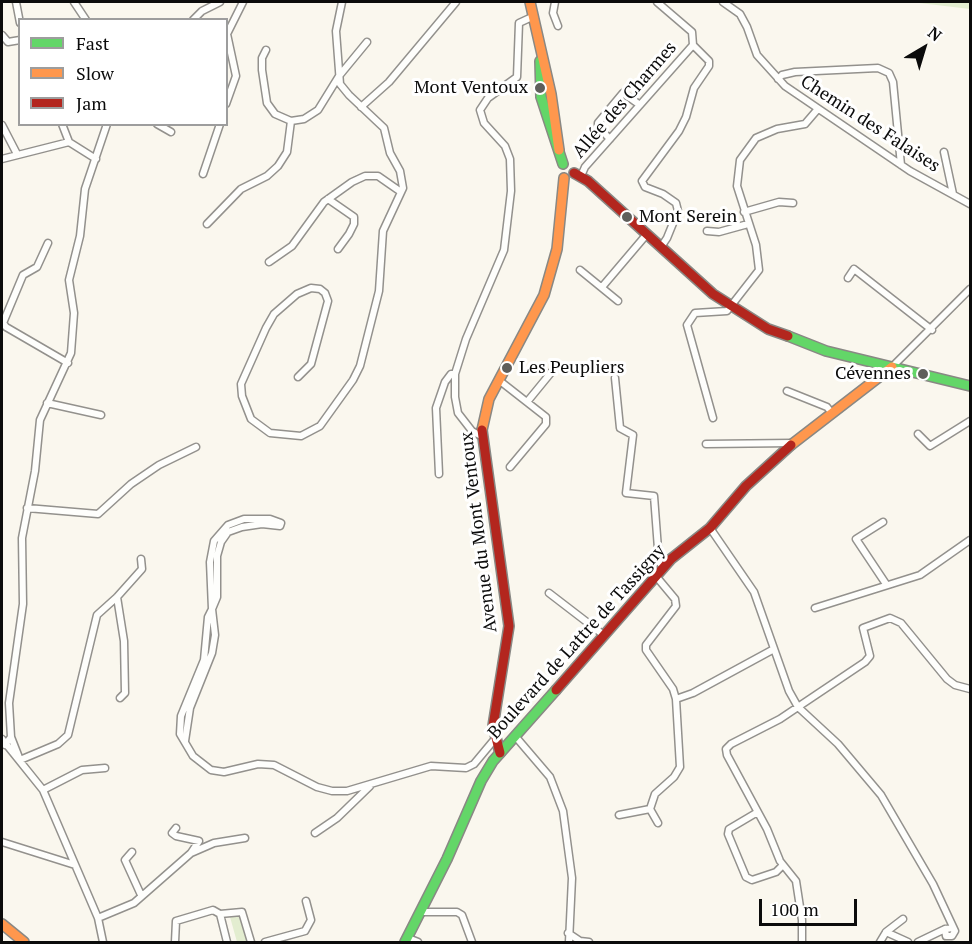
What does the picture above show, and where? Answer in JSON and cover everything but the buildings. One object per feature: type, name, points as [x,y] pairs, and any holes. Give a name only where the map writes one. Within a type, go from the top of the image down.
[{"type":"street","points":[[16,2],[19,18]]},
{"type":"street","points":[[74,2],[85,18]]},
{"type":"street","points":[[195,18],[202,11],[220,2]]},
{"type":"street","points":[[228,32],[243,2]]},
{"type":"street","points":[[298,377],[311,364],[328,301],[325,293],[320,289],[311,288],[297,294],[279,309],[266,328],[241,384],[242,396],[251,419],[270,433],[300,436],[320,426],[353,380],[360,366],[380,291],[383,231],[401,192],[401,176],[390,153],[384,128],[349,96],[340,84],[336,31],[342,2]]},
{"type":"street","points":[[361,106],[389,82],[456,2]]},
{"type":"street","points":[[530,2],[540,58],[549,83],[563,164],[571,164],[578,174],[730,306],[786,338],[826,351],[970,386]]},
{"type":"street","points":[[555,2],[553,13],[558,26]]},
{"type":"street","points":[[657,2],[692,32],[693,45],[707,57],[709,66],[693,88],[686,117],[679,131],[642,181],[645,187],[663,194],[676,203],[678,211],[661,247]]},
{"type":"street","name":"Chemin des Falaises","points":[[723,2],[740,14],[757,55],[778,79],[817,110],[901,165],[970,204]]},
{"type":"street","points":[[481,435],[472,432],[458,413],[455,398],[455,374],[466,339],[504,250],[510,210],[510,159],[505,146],[484,123],[480,110],[488,98],[517,77],[519,23],[532,17]]},
{"type":"street","points":[[2,35],[8,42],[18,40]]},
{"type":"street","points":[[228,39],[236,76],[228,98]]},
{"type":"street","points":[[266,50],[262,58],[262,70],[267,103],[275,114],[291,122],[304,119],[318,110],[339,76],[367,42]]},
{"type":"street","name":"Allée des Charmes","points":[[578,174],[693,45]]},
{"type":"street","points":[[778,79],[782,75],[795,72],[878,68],[889,73],[892,82],[901,165]]},
{"type":"street","points":[[610,139],[598,128],[598,123],[623,93],[640,105]]},
{"type":"street","points":[[713,418],[687,325],[695,313],[725,312],[759,270],[760,260],[744,212],[736,177],[740,160],[748,146],[767,132],[805,124],[817,110]]},
{"type":"street","points":[[207,224],[241,189],[267,176],[278,166],[287,152],[291,122]]},
{"type":"street","points":[[2,125],[17,154]]},
{"type":"street","points":[[63,126],[69,142],[96,159]]},
{"type":"street","points":[[20,760],[11,736],[9,703],[23,604],[22,538],[35,471],[40,420],[68,363],[74,323],[69,280],[80,236],[85,189],[106,126]]},
{"type":"street","points":[[160,126],[171,132]]},
{"type":"street","points":[[203,174],[219,126]]},
{"type":"street","points":[[2,159],[69,142]]},
{"type":"street","points":[[944,152],[953,194]]},
{"type":"street","name":"Avenue du Mont Ventoux","points":[[500,753],[494,740],[493,726],[509,626],[481,435],[487,404],[535,316],[550,274],[557,249],[564,178],[559,170],[563,164]]},
{"type":"street","points":[[564,178],[578,174]]},
{"type":"street","points":[[269,262],[292,246],[328,199],[352,182],[369,175],[383,178],[401,192]]},
{"type":"street","points":[[328,199],[354,217],[354,224],[338,249]]},
{"type":"street","points":[[744,212],[778,202],[793,203]]},
{"type":"street","points":[[707,231],[719,232],[748,224]]},
{"type":"street","points":[[602,287],[647,234]]},
{"type":"street","points":[[48,243],[37,267],[23,275],[3,323],[6,327],[68,363]]},
{"type":"street","points":[[848,278],[854,268],[932,330]]},
{"type":"street","points":[[580,270],[618,301]]},
{"type":"street","points":[[892,367],[932,330],[970,289]]},
{"type":"street","name":"Boulevard de Lattre de Tassigny","points":[[406,940],[447,859],[481,782],[500,753],[605,636],[663,567],[710,528],[746,486],[793,443],[892,367]]},
{"type":"street","points":[[527,402],[554,369]]},
{"type":"street","points":[[439,474],[435,440],[436,408],[445,382],[451,374],[455,374]]},
{"type":"street","points":[[615,378],[620,428],[633,435],[626,493],[654,496],[659,562],[663,567]]},
{"type":"street","points":[[500,381],[546,417],[546,424],[510,467]]},
{"type":"street","points":[[787,391],[827,407],[831,412]]},
{"type":"street","points":[[47,403],[101,415]]},
{"type":"street","points":[[918,434],[930,446],[970,421]]},
{"type":"street","points":[[706,444],[793,443]]},
{"type":"street","points":[[27,508],[98,514],[131,484],[159,465],[196,447]]},
{"type":"street","points":[[244,519],[270,519],[281,523],[280,526],[262,524],[242,527],[232,530],[224,537],[217,556],[218,583],[212,609],[211,549],[218,535],[228,525],[244,519]]},
{"type":"street","points":[[883,522],[856,539],[886,584]]},
{"type":"street","points":[[710,528],[754,592],[789,691],[798,707],[838,744],[881,795],[933,884],[949,920],[950,933],[918,942]]},
{"type":"street","points":[[815,608],[920,574],[970,540]]},
{"type":"street","points":[[20,760],[58,744],[68,735],[94,621],[97,615],[142,569],[141,559]]},
{"type":"street","points":[[655,575],[675,599],[676,606],[646,645],[646,650],[673,689],[676,699],[680,767],[674,777],[655,794],[650,809],[658,823]]},
{"type":"street","points":[[549,593],[605,636]]},
{"type":"street","points":[[117,597],[124,641],[125,693],[120,698]]},
{"type":"street","name":"Boulevard de Lattre de Tassigny","points":[[212,609],[215,635],[212,653],[190,708],[185,742],[193,756],[211,770],[224,772],[258,764],[274,765],[332,792],[370,786],[432,766],[471,766],[494,740]]},
{"type":"street","points":[[802,942],[802,920],[796,881],[783,865],[726,749],[798,707],[865,662],[870,656],[863,628],[890,618],[901,622],[947,679],[955,685],[970,689]]},
{"type":"street","points":[[676,699],[693,693],[774,649]]},
{"type":"street","points":[[11,736],[3,742],[43,790],[98,918],[103,942]]},
{"type":"street","points":[[515,736],[550,777],[563,811],[572,878],[569,942]]},
{"type":"street","points":[[43,790],[82,770],[105,768]]},
{"type":"street","name":"Boulevard de Lattre de Tassigny","points":[[315,832],[337,818],[370,786]]},
{"type":"street","points":[[619,815],[650,809]]},
{"type":"street","points":[[756,813],[729,829],[728,834],[746,878],[752,879],[776,872],[783,865]]},
{"type":"street","points":[[176,828],[172,833],[176,836],[199,841],[191,854]]},
{"type":"street","points":[[98,918],[118,912],[191,854],[214,843],[245,838]]},
{"type":"street","points":[[2,842],[75,865]]},
{"type":"street","points":[[132,852],[124,860],[141,895]]},
{"type":"street","points":[[265,942],[305,931],[311,920],[306,901]]},
{"type":"street","points":[[175,942],[174,926],[178,919],[210,910],[220,914],[242,912],[251,942]]},
{"type":"street","points":[[421,912],[457,912],[462,915],[472,942]]},
{"type":"street","points":[[220,914],[227,942]]},
{"type":"street","points":[[880,942],[886,932],[903,919]]},
{"type":"street","points":[[2,924],[24,942]]},
{"type":"street","points":[[886,932],[908,942]]},
{"type":"street","points":[[568,933],[580,941],[590,942]]},
{"type":"street","points":[[406,940],[418,942]]},
{"type":"green space","points":[[911,2],[970,2],[970,9]]},
{"type":"green space","points":[[239,914],[247,942],[237,942],[230,917]]},
{"type":"traffic: fast","points":[[540,61],[541,97],[563,164]]},
{"type":"traffic: fast","points":[[788,336],[826,351],[970,386]]},
{"type":"traffic: fast","points":[[405,942],[447,859],[481,781],[493,761],[556,690]]},
{"type":"traffic: slow","points":[[530,2],[551,94],[559,150]]},
{"type":"traffic: slow","points":[[482,430],[489,399],[544,295],[557,249],[564,178]]},
{"type":"traffic: slow","points":[[791,445],[892,367]]},
{"type":"traffic: slow","points":[[2,924],[24,942]]},
{"type":"traffic: jam","points":[[574,173],[588,181],[713,294],[768,329],[788,336]]},
{"type":"traffic: jam","points":[[482,430],[509,626],[493,726],[500,753]]},
{"type":"traffic: jam","points":[[556,690],[671,559],[710,528],[746,486],[791,445]]},
{"type":"place","name":"Mont Ventoux","points":[[540,88]]},
{"type":"place","name":"Mont Serein","points":[[627,217]]},
{"type":"place","name":"Les Peupliers","points":[[507,368]]},
{"type":"place","name":"Cévennes","points":[[923,374]]}]
